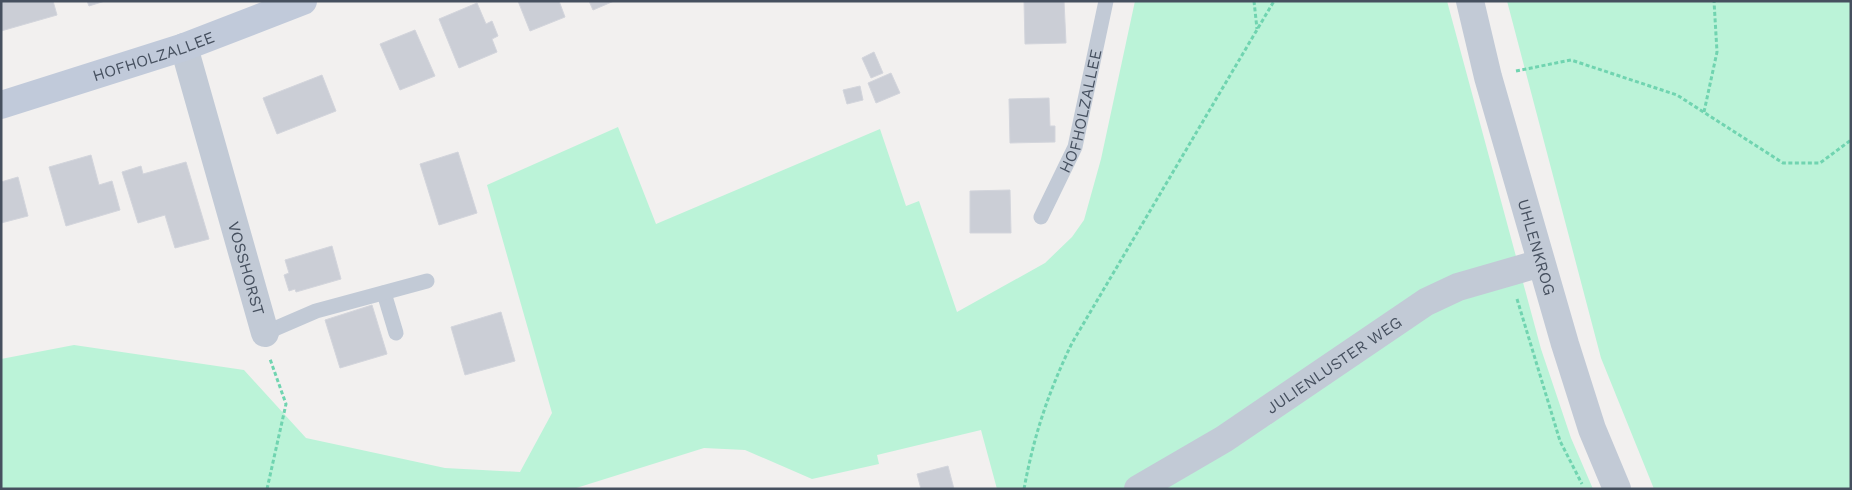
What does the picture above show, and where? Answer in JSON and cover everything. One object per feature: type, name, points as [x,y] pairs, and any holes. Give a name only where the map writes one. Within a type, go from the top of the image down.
[{"type":"street","name":"HOFHOLZALLEE","points":[[1,105],[184,48],[303,1]]},
{"type":"street","name":"UHLENKROG","points":[[1470,1],[1488,77],[1541,263],[1592,430],[1617,489]]},
{"type":"street","name":"VOSSHORST","points":[[184,48],[265,333]]},
{"type":"street","name":"JULIENLUSTER WEG","points":[[1138,489],[1224,439],[1426,302],[1458,287],[1541,263]]},
{"type":"lane","name":"HOFHOLZALLEE","points":[[1041,217],[1075,147],[1106,1]]},
{"type":"lane","points":[[265,333],[316,311],[427,281]]},
{"type":"lane","points":[[384,293],[396,333]]},
{"type":"path","points":[[1254,1],[1257,30]]},
{"type":"path","points":[[1024,489],[1033,443],[1050,391],[1072,343],[1274,1]]},
{"type":"path","points":[[1704,112],[1717,52],[1714,1]]},
{"type":"path","points":[[1488,77],[1571,60],[1677,95],[1783,163],[1820,163],[1851,140]]},
{"type":"path","points":[[1508,272],[1560,441],[1584,489]]},
{"type":"path","name":"VOSSHORST","points":[[265,333],[262,338],[286,404],[268,489]]},
{"type":"green space","points":[[1135,1],[1447,1],[1541,349],[1571,438],[1593,489],[997,489],[981,430],[877,455],[879,464],[812,479],[745,450],[704,448],[573,489],[1,489],[1,359],[74,345],[244,370],[306,438],[445,468],[520,472],[552,413],[487,185],[618,127],[656,224],[880,129],[906,206],[919,201],[957,312],[1045,263],[1072,237],[1084,220],[1101,159]]},
{"type":"green space","points":[[1507,1],[1851,1],[1851,489],[1654,489],[1601,358]]},
{"type":"building","points":[[1,1],[53,1],[57,15],[1,31]]},
{"type":"building","points":[[87,1],[105,1],[89,6]]},
{"type":"building","points":[[518,1],[559,1],[565,17],[530,31]]},
{"type":"building","points":[[589,1],[614,1],[593,10]]},
{"type":"building","points":[[1024,1],[1064,1],[1066,43],[1025,44]]},
{"type":"building","points":[[477,3],[486,24],[492,21],[498,36],[492,39],[497,52],[459,68],[439,19]]},
{"type":"building","points":[[415,30],[435,76],[400,90],[380,44]]},
{"type":"building","points":[[874,52],[883,73],[871,78],[862,58]]},
{"type":"building","points":[[891,73],[900,93],[876,103],[868,83]]},
{"type":"building","points":[[322,75],[336,111],[277,134],[263,98]]},
{"type":"building","points":[[860,86],[863,100],[847,104],[843,90]]},
{"type":"building","points":[[1049,98],[1050,126],[1055,126],[1055,142],[1010,143],[1009,99]]},
{"type":"building","points":[[458,152],[477,213],[439,225],[420,164]]},
{"type":"building","points":[[91,155],[99,185],[112,181],[120,210],[66,226],[49,167]]},
{"type":"building","points":[[186,162],[209,239],[175,248],[165,215],[138,223],[122,172],[141,166],[143,174]]},
{"type":"building","points":[[18,177],[28,216],[1,223],[1,182]]},
{"type":"building","points":[[1010,190],[1011,233],[970,233],[970,191]]},
{"type":"building","points":[[332,246],[341,279],[296,292],[295,289],[289,291],[284,275],[289,273],[285,260]]},
{"type":"building","points":[[372,305],[387,354],[340,368],[325,320]]},
{"type":"building","points":[[501,312],[515,361],[465,375],[451,327]]},
{"type":"building","points":[[948,466],[954,489],[921,489],[917,474]]}]
